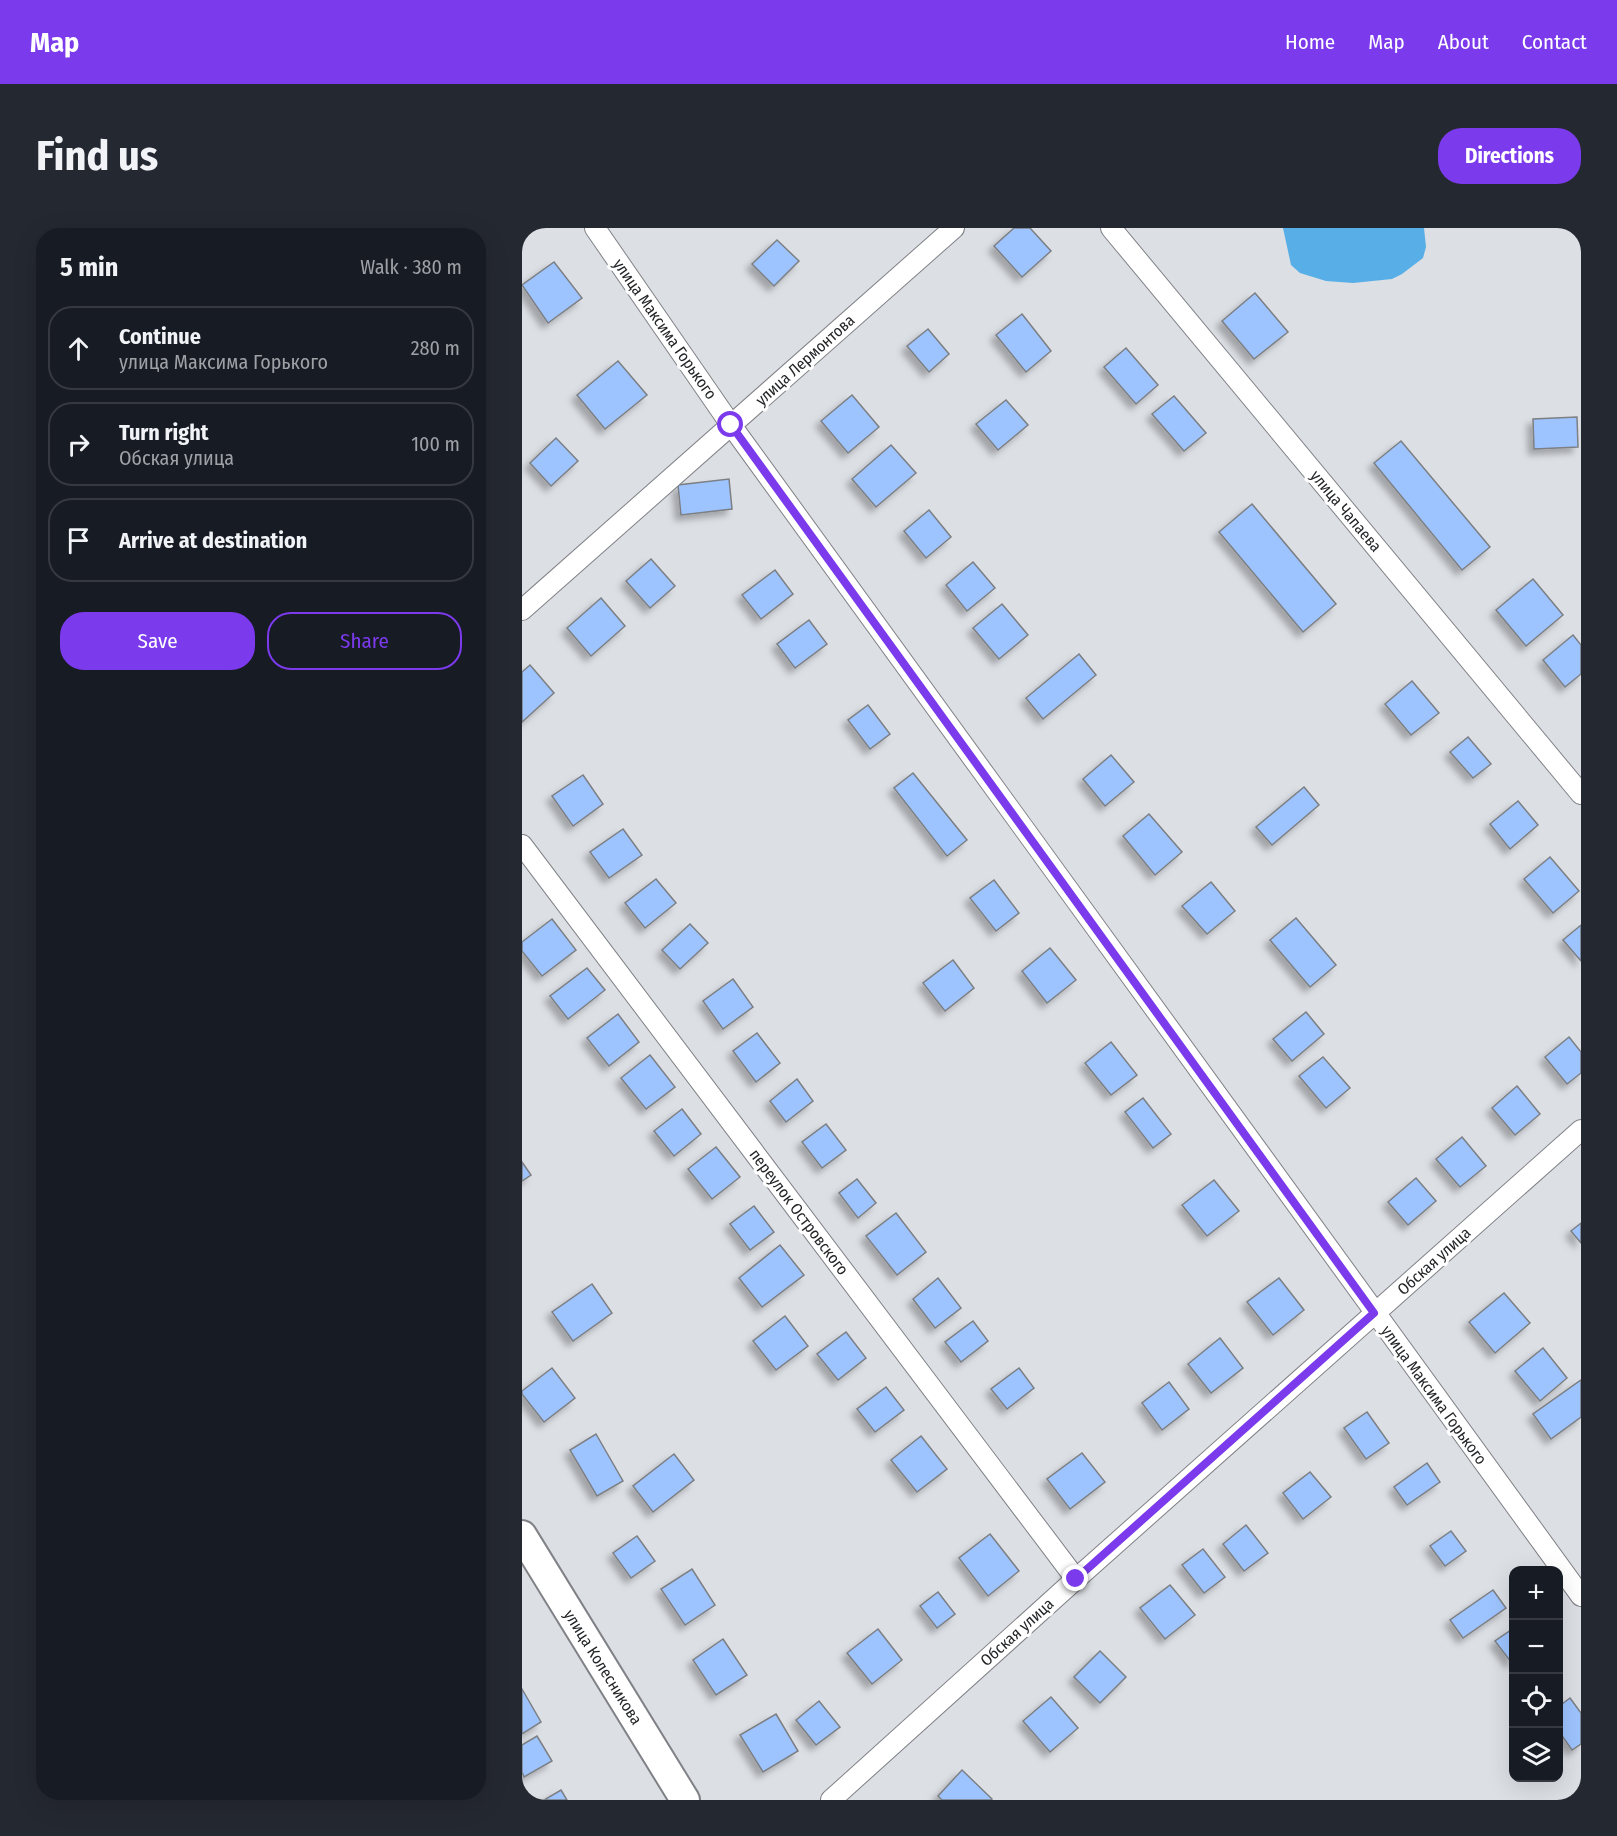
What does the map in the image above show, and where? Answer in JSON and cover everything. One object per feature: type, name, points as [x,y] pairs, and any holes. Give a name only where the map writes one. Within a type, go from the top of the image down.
[{"type":"street","name":"улица Максима Горького","points":[[595,228],[731,425],[1581,1596]]},
{"type":"street","name":"улица Лермонтова","points":[[522,610],[954,228]]},
{"type":"street","name":"улица Чапаева","points":[[1111,228],[1581,794]]},
{"type":"street","name":"переулок Островского","points":[[522,845],[1076,1579]]},
{"type":"street","name":"Обская улица","points":[[831,1800],[1581,1130]]},
{"type":"street","name":"улица Колесникова","points":[[522,1534],[685,1800]]},
{"type":"water","points":[[1283,228],[1424,228],[1426,247],[1423,258],[1392,279],[1353,283],[1326,281],[1300,273],[1291,265]]},
{"type":"building","points":[[1014,228],[1030,228],[1051,251],[1022,277],[994,246]]},
{"type":"building","points":[[777,240],[799,261],[774,286],[752,264]]},
{"type":"building","points":[[554,262],[582,298],[548,323],[522,285]]},
{"type":"building","points":[[1255,293],[1288,332],[1254,359],[1222,321]]},
{"type":"building","points":[[1022,314],[1051,351],[1026,372],[996,335]]},
{"type":"building","points":[[928,329],[949,354],[929,372],[907,346]]},
{"type":"building","points":[[1126,348],[1158,385],[1136,404],[1104,367]]},
{"type":"building","points":[[618,361],[647,395],[605,429],[577,395]]},
{"type":"building","points":[[852,395],[879,427],[848,453],[821,421]]},
{"type":"building","points":[[1174,396],[1206,433],[1184,451],[1152,414]]},
{"type":"building","points":[[1006,400],[1028,425],[998,450],[976,424]]},
{"type":"building","points":[[1577,417],[1578,447],[1534,449],[1533,419]]},
{"type":"building","points":[[556,438],[578,461],[551,486],[530,463]]},
{"type":"building","points":[[1401,441],[1490,547],[1462,570],[1374,463]]},
{"type":"building","points":[[891,445],[916,473],[876,507],[852,479]]},
{"type":"building","points":[[729,479],[732,509],[681,515],[678,485]]},
{"type":"building","points":[[1252,504],[1336,604],[1303,632],[1219,532]]},
{"type":"building","points":[[929,510],[951,537],[926,558],[904,531]]},
{"type":"building","points":[[651,559],[675,586],[650,608],[626,581]]},
{"type":"building","points":[[973,562],[995,588],[967,611],[946,585]]},
{"type":"building","points":[[775,570],[793,594],[761,619],[742,595]]},
{"type":"building","points":[[1533,579],[1563,615],[1526,646],[1496,610]]},
{"type":"building","points":[[601,598],[625,626],[591,656],[567,628]]},
{"type":"building","points":[[1002,604],[1028,635],[999,659],[973,628]]},
{"type":"building","points":[[809,620],[827,644],[795,668],[777,644]]},
{"type":"building","points":[[1573,635],[1581,645],[1581,674],[1565,687],[1543,660]]},
{"type":"building","points":[[1079,654],[1096,675],[1043,719],[1026,698]]},
{"type":"building","points":[[530,665],[554,693],[522,722],[522,672]]},
{"type":"building","points":[[1412,681],[1439,713],[1411,735],[1385,704]]},
{"type":"building","points":[[868,705],[890,734],[870,749],[848,720]]},
{"type":"building","points":[[1468,737],[1491,764],[1473,778],[1450,752]]},
{"type":"building","points":[[1111,755],[1134,782],[1105,806],[1083,779]]},
{"type":"building","points":[[913,773],[967,840],[947,856],[894,788]]},
{"type":"building","points":[[583,775],[603,804],[573,826],[552,796]]},
{"type":"building","points":[[1304,787],[1319,805],[1272,845],[1256,827]]},
{"type":"building","points":[[1518,801],[1538,825],[1510,849],[1490,824]]},
{"type":"building","points":[[1149,814],[1182,852],[1155,875],[1123,836]]},
{"type":"building","points":[[623,829],[642,855],[609,878],[590,852]]},
{"type":"building","points":[[1550,857],[1579,891],[1553,913],[1524,879]]},
{"type":"building","points":[[656,879],[676,903],[645,928],[625,903]]},
{"type":"building","points":[[994,880],[1019,913],[996,931],[970,898]]},
{"type":"building","points":[[1211,882],[1235,911],[1207,934],[1182,906]]},
{"type":"building","points":[[1296,918],[1336,965],[1310,987],[1270,940]]},
{"type":"building","points":[[552,919],[576,950],[542,976],[522,951],[522,942]]},
{"type":"building","points":[[690,924],[708,943],[680,969],[662,950]]},
{"type":"building","points":[[1581,925],[1581,961],[1563,940]]},
{"type":"building","points":[[1050,948],[1076,980],[1047,1003],[1022,971]]},
{"type":"building","points":[[953,960],[974,988],[945,1011],[923,983]]},
{"type":"building","points":[[587,968],[605,990],[568,1019],[550,996]]},
{"type":"building","points":[[733,979],[753,1007],[723,1029],[703,1001]]},
{"type":"building","points":[[1306,1012],[1324,1034],[1292,1061],[1273,1039]]},
{"type":"building","points":[[618,1014],[639,1042],[609,1066],[587,1038]]},
{"type":"building","points":[[757,1033],[780,1063],[756,1082],[733,1051]]},
{"type":"building","points":[[1569,1037],[1581,1052],[1581,1073],[1567,1084],[1545,1057]]},
{"type":"building","points":[[1111,1042],[1137,1075],[1111,1095],[1085,1063]]},
{"type":"building","points":[[650,1055],[675,1087],[646,1109],[621,1078]]},
{"type":"building","points":[[1323,1057],[1350,1088],[1326,1108],[1299,1076]]},
{"type":"building","points":[[797,1079],[813,1101],[786,1122],[770,1101]]},
{"type":"building","points":[[1517,1086],[1540,1114],[1515,1135],[1492,1108]]},
{"type":"building","points":[[1143,1098],[1171,1134],[1153,1148],[1125,1112]]},
{"type":"building","points":[[682,1109],[701,1134],[674,1156],[654,1131]]},
{"type":"building","points":[[826,1124],[846,1150],[822,1168],[802,1142]]},
{"type":"building","points":[[1462,1137],[1486,1166],[1460,1187],[1436,1159]]},
{"type":"building","points":[[716,1147],[740,1177],[712,1199],[688,1169]]},
{"type":"building","points":[[522,1162],[531,1175],[522,1181]]},
{"type":"building","points":[[1416,1178],[1436,1201],[1408,1225],[1388,1202]]},
{"type":"building","points":[[857,1179],[876,1203],[858,1218],[839,1193]]},
{"type":"building","points":[[1214,1180],[1239,1211],[1207,1236],[1182,1205]]},
{"type":"building","points":[[754,1206],[774,1232],[750,1250],[730,1224]]},
{"type":"building","points":[[896,1213],[926,1252],[897,1275],[866,1236]]},
{"type":"building","points":[[1581,1223],[1581,1243],[1571,1231]]},
{"type":"building","points":[[780,1245],[804,1275],[762,1307],[739,1278]]},
{"type":"building","points":[[938,1278],[961,1308],[935,1328],[913,1299]]},
{"type":"building","points":[[1279,1278],[1304,1310],[1273,1335],[1247,1302]]},
{"type":"building","points":[[592,1284],[612,1313],[573,1341],[552,1312]]},
{"type":"building","points":[[1504,1293],[1530,1323],[1495,1353],[1469,1322]]},
{"type":"building","points":[[785,1316],[808,1346],[776,1370],[753,1341]]},
{"type":"building","points":[[973,1321],[988,1341],[961,1362],[945,1342]]},
{"type":"building","points":[[846,1332],[866,1358],[838,1380],[817,1354]]},
{"type":"building","points":[[1220,1338],[1243,1368],[1211,1393],[1188,1364]]},
{"type":"building","points":[[1543,1348],[1567,1378],[1540,1401],[1515,1371]]},
{"type":"building","points":[[552,1368],[575,1398],[544,1422],[522,1391]]},
{"type":"building","points":[[1019,1368],[1034,1388],[1007,1409],[991,1389]]},
{"type":"building","points":[[1581,1380],[1581,1417],[1551,1439],[1533,1414]]},
{"type":"building","points":[[1169,1382],[1189,1409],[1162,1430],[1142,1403]]},
{"type":"building","points":[[886,1387],[904,1410],[875,1432],[857,1409]]},
{"type":"building","points":[[1367,1412],[1389,1443],[1366,1459],[1344,1428]]},
{"type":"building","points":[[596,1434],[623,1481],[597,1496],[570,1450]]},
{"type":"building","points":[[921,1436],[947,1469],[917,1492],[891,1460]]},
{"type":"building","points":[[1082,1453],[1105,1482],[1070,1509],[1047,1479]]},
{"type":"building","points":[[674,1454],[694,1480],[653,1512],[633,1486]]},
{"type":"building","points":[[1427,1463],[1440,1482],[1407,1505],[1394,1487]]},
{"type":"building","points":[[1310,1472],[1331,1497],[1303,1519],[1283,1493]]},
{"type":"building","points":[[1246,1525],[1268,1553],[1244,1571],[1223,1544]]},
{"type":"building","points":[[1451,1531],[1466,1551],[1445,1566],[1430,1546]]},
{"type":"building","points":[[990,1534],[1019,1571],[988,1596],[959,1558]]},
{"type":"building","points":[[637,1536],[655,1561],[631,1578],[613,1553]]},
{"type":"building","points":[[1203,1549],[1225,1577],[1204,1593],[1182,1565]]},
{"type":"building","points":[[692,1569],[715,1605],[685,1625],[661,1589]]},
{"type":"building","points":[[1170,1585],[1195,1615],[1165,1639],[1140,1608]]},
{"type":"building","points":[[1493,1590],[1506,1608],[1463,1638],[1450,1620]]},
{"type":"building","points":[[938,1592],[955,1614],[937,1628],[920,1606]]},
{"type":"building","points":[[878,1629],[902,1660],[872,1684],[847,1653]]},
{"type":"building","points":[[1509,1631],[1509,1659],[1495,1641]]},
{"type":"building","points":[[723,1639],[747,1675],[716,1695],[693,1660]]},
{"type":"building","points":[[1100,1651],[1126,1677],[1100,1703],[1074,1677]]},
{"type":"building","points":[[522,1689],[541,1722],[522,1734]]},
{"type":"building","points":[[1051,1697],[1078,1728],[1050,1752],[1023,1721]]},
{"type":"building","points":[[1570,1698],[1581,1713],[1581,1744],[1572,1750],[1563,1737],[1563,1703]]},
{"type":"building","points":[[819,1701],[840,1727],[816,1745],[796,1720]]},
{"type":"building","points":[[776,1714],[798,1751],[763,1772],[740,1735]]},
{"type":"building","points":[[537,1736],[552,1761],[524,1777],[522,1745]]},
{"type":"building","points":[[962,1770],[991,1800],[942,1800],[938,1796]]},
{"type":"building","points":[[561,1790],[567,1800],[544,1800]]},
{"type":"route","points":[[731,425],[1374,1313],[1076,1579]]}]
